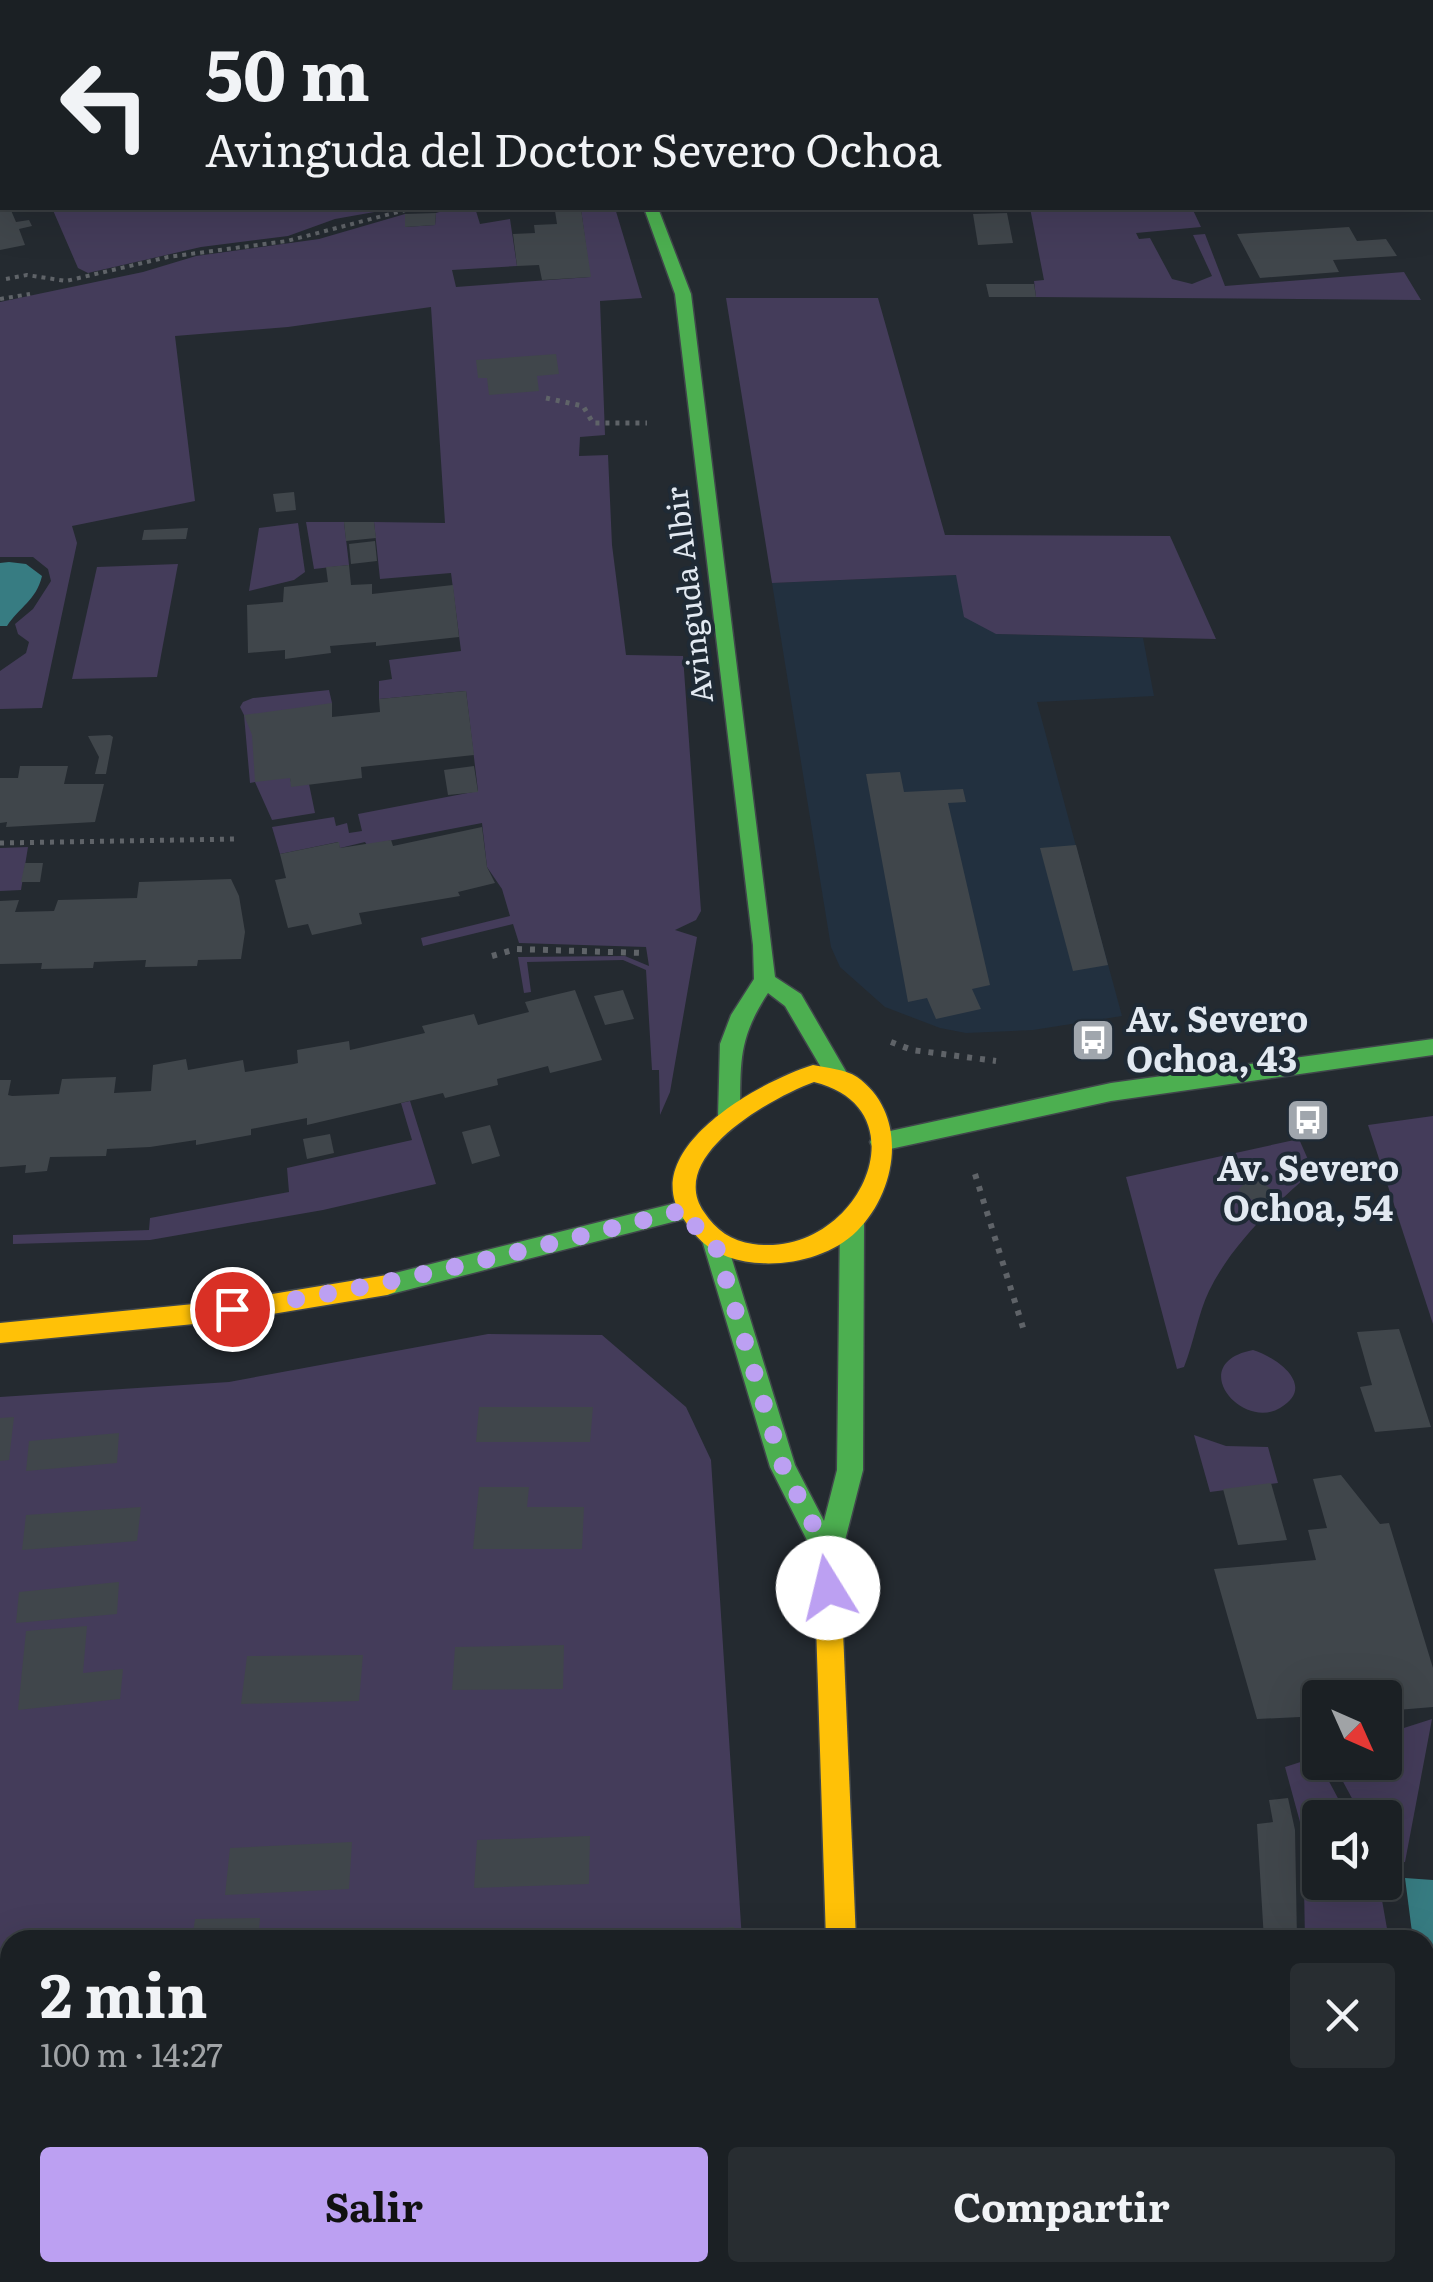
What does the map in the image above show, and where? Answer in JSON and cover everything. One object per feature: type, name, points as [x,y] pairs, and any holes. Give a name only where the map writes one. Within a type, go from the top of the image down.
[{"type":"street","name":"Avinguda Albir","points":[[652,210],[683,294],[765,980]]},
{"type":"street","points":[[729,1117],[727,1064],[737,1016],[765,980],[793,1000],[837,1075]]},
{"type":"street","points":[[881,1142],[1112,1092],[1433,1047]]},
{"type":"street","points":[[814,1072],[837,1075],[854,1085],[864,1098],[881,1142],[881,1180],[870,1202],[852,1223],[827,1239],[773,1256],[741,1253],[694,1225],[688,1209],[686,1181],[708,1137],[776,1083],[814,1072]]},
{"type":"street","points":[[0,1333],[124,1323],[303,1299],[466,1267],[688,1209]]},
{"type":"street","points":[[841,1930],[828,1553],[850,1470],[852,1223]]},
{"type":"street","points":[[714,1240],[783,1467],[828,1553]]},
{"type":"path","points":[[6,279],[27,275],[66,280],[168,257],[287,241],[405,210]]},
{"type":"path","points":[[0,299],[30,294]]},
{"type":"path","points":[[546,398],[584,406],[593,423],[605,426],[698,420]]},
{"type":"path","points":[[0,843],[237,839]]},
{"type":"path","points":[[492,956],[516,949],[643,953]]},
{"type":"path","points":[[880,1038],[912,1050],[1012,1062]]},
{"type":"path","points":[[960,1125],[1025,1334]]},
{"type":"shaded area","points":[[53,210],[386,210],[335,219],[288,236],[201,247],[88,273],[78,268]]},
{"type":"shaded area","points":[[478,210],[480,224],[510,219],[517,266],[452,270],[456,287],[590,277],[581,210],[616,210],[642,298],[600,301],[605,435],[580,437],[579,456],[608,455],[612,545],[626,655],[683,656],[701,911],[696,920],[675,930],[697,937],[670,1092],[660,1115],[659,1070],[652,1070],[646,970],[623,960],[527,962],[531,992],[524,993],[518,957],[625,956],[649,966],[646,947],[519,943],[513,924],[423,946],[421,938],[510,916],[502,889],[487,867],[482,823],[367,845],[365,842],[340,848],[338,842],[280,854],[272,827],[334,817],[336,826],[347,823],[349,833],[362,831],[358,814],[478,791],[466,691],[379,699],[379,681],[392,679],[389,660],[461,651],[451,573],[380,579],[374,522],[445,523],[431,307],[288,327],[175,336],[195,501],[72,526],[77,543],[42,708],[0,709],[0,671],[26,653],[29,642],[18,634],[15,624],[33,609],[51,581],[48,569],[33,557],[0,557],[0,302],[143,272],[196,256],[319,239],[405,214],[405,227],[435,225],[436,213]]},
{"type":"shaded area","points":[[1030,210],[1193,210],[1201,227],[1136,233],[1139,239],[1150,238],[1172,279],[1192,284],[1212,276],[1193,235],[1205,234],[1225,286],[1404,272],[1421,300],[1036,297],[1034,281],[1044,280]]},
{"type":"shaded area","points":[[726,298],[878,298],[945,535],[1170,536],[1216,639],[996,634],[964,617],[956,575],[772,583]]},
{"type":"shaded area","points":[[306,522],[344,522],[349,565],[314,569]]},
{"type":"shaded area","points":[[298,523],[305,572],[294,580],[249,591],[259,528]]},
{"type":"shaded area","points":[[178,564],[157,677],[72,679],[97,567]]},
{"type":"shaded area","points":[[956,575],[996,634],[1143,638],[1154,696],[1037,702],[1122,1016],[1033,1030],[966,1033],[940,1028],[885,1007],[840,967],[831,947],[772,583]]},
{"type":"shaded area","points":[[329,690],[332,703],[290,778],[292,786],[309,784],[315,813],[272,820],[255,782],[250,783],[240,707],[253,698]]},
{"type":"shaded area","points":[[28,847],[21,890],[0,891],[0,848]]},
{"type":"shaded area","points":[[410,1101],[436,1184],[323,1210],[150,1240],[13,1244],[13,1235],[149,1230],[150,1218],[289,1192],[287,1168],[412,1140],[401,1103]]},
{"type":"shaded area","points":[[1433,1116],[1433,1324],[1368,1125]]},
{"type":"shaded area","points":[[1299,1139],[1313,1171],[1229,1257],[1205,1300],[1184,1367],[1177,1369],[1126,1177]]},
{"type":"shaded area","points":[[488,1334],[602,1335],[686,1407],[711,1460],[741,1930],[0,1930],[0,1397],[229,1382]]},
{"type":"shaded area","points":[[1253,1350],[1282,1366],[1294,1382],[1291,1399],[1265,1413],[1236,1403],[1221,1380],[1223,1368],[1233,1357]]},
{"type":"shaded area","points":[[1194,1435],[1226,1446],[1268,1447],[1278,1483],[1210,1492]]},
{"type":"shaded area","points":[[1432,1719],[1402,1862],[1402,1800],[1353,1800],[1342,1780],[1402,1780],[1402,1729]]},
{"type":"shaded area","points":[[1302,1762],[1302,1780],[1328,1780],[1339,1800],[1302,1800],[1302,1829],[1285,1767]]},
{"type":"shaded area","points":[[1304,1900],[1382,1900],[1387,1930],[1305,1930]]},
{"type":"water","points":[[0,563],[26,564],[42,576],[31,598],[7,626],[0,626]]},
{"type":"water","points":[[1405,1878],[1433,1880],[1433,1930],[1412,1930]]},
{"type":"building","points":[[0,210],[11,210],[16,222],[29,220],[32,226],[19,229],[25,245],[0,250]]},
{"type":"building","points":[[581,210],[591,277],[542,280],[539,265],[517,266],[513,234],[535,233],[534,225],[557,224],[555,211]]},
{"type":"building","points":[[436,213],[435,225],[405,227],[405,214]]},
{"type":"building","points":[[1007,213],[1013,243],[978,245],[973,214]]},
{"type":"building","points":[[1349,227],[1357,241],[1386,239],[1397,256],[1333,260],[1339,272],[1260,278],[1237,234]]},
{"type":"building","points":[[986,284],[1034,284],[1036,297],[989,297]]},
{"type":"building","points":[[556,354],[559,374],[537,376],[539,391],[489,395],[487,378],[478,378],[476,360]]},
{"type":"building","points":[[294,492],[296,510],[276,512],[273,494]]},
{"type":"building","points":[[344,522],[374,522],[376,538],[346,541]]},
{"type":"building","points":[[188,528],[186,539],[142,540],[144,530]]},
{"type":"building","points":[[375,541],[377,561],[351,564],[349,544]]},
{"type":"building","points":[[349,565],[351,585],[372,584],[372,594],[453,585],[459,637],[376,646],[376,642],[330,646],[331,653],[285,659],[285,650],[248,653],[247,605],[283,602],[284,587],[328,582],[326,567]]},
{"type":"building","points":[[466,691],[474,755],[361,767],[362,778],[291,787],[290,778],[255,782],[252,735],[244,715],[332,703],[332,717],[380,712],[379,699]]},
{"type":"building","points":[[88,736],[113,737],[106,774],[95,774],[99,757]]},
{"type":"building","points":[[20,766],[68,766],[64,784],[104,784],[95,822],[6,827],[7,822],[0,823],[0,778],[18,778]]},
{"type":"building","points":[[474,766],[478,792],[448,795],[444,770]]},
{"type":"building","points":[[900,772],[904,792],[963,789],[966,802],[948,803],[990,985],[972,989],[981,1009],[936,1019],[927,998],[908,1002],[866,774]]},
{"type":"building","points":[[482,827],[487,867],[495,883],[458,892],[460,896],[359,913],[362,924],[312,935],[308,924],[288,928],[275,880],[286,878],[280,854],[339,842],[340,848],[391,840],[393,846]]},
{"type":"building","points":[[1076,845],[1108,965],[1073,971],[1040,848]]},
{"type":"building","points":[[25,863],[43,863],[40,882],[21,882]]},
{"type":"building","points":[[231,879],[239,896],[245,932],[241,959],[198,960],[197,966],[145,967],[146,960],[94,962],[93,968],[41,969],[42,963],[0,964],[0,901],[19,900],[15,912],[54,911],[58,900],[137,898],[139,882]]},
{"type":"building","points":[[575,990],[602,1060],[550,1073],[548,1066],[497,1079],[498,1085],[445,1098],[443,1093],[307,1125],[307,1118],[251,1129],[251,1135],[196,1145],[196,1140],[107,1149],[106,1156],[50,1157],[47,1171],[25,1173],[26,1165],[0,1167],[0,1080],[11,1080],[8,1095],[12,1096],[59,1094],[62,1079],[116,1077],[114,1093],[151,1091],[153,1065],[186,1059],[188,1070],[243,1060],[245,1072],[294,1064],[298,1063],[297,1050],[349,1041],[350,1050],[425,1033],[422,1026],[474,1014],[478,1025],[529,1012],[525,1002]]},
{"type":"building","points":[[623,990],[634,1019],[605,1025],[594,996]]},
{"type":"building","points":[[490,1125],[500,1156],[472,1164],[462,1132]]},
{"type":"building","points":[[330,1134],[334,1153],[307,1159],[303,1139]]},
{"type":"building","points":[[1252,1176],[1283,1197],[1269,1211],[1238,1190]]},
{"type":"building","points":[[1399,1329],[1431,1427],[1375,1432],[1360,1387],[1372,1385],[1357,1332]]},
{"type":"building","points":[[479,1407],[593,1407],[590,1442],[476,1442]]},
{"type":"building","points":[[14,1417],[9,1460],[0,1461],[0,1418]]},
{"type":"building","points":[[119,1433],[117,1463],[26,1471],[29,1441]]},
{"type":"building","points":[[1341,1475],[1380,1524],[1389,1523],[1433,1668],[1433,1707],[1402,1710],[1402,1680],[1302,1680],[1302,1717],[1257,1719],[1214,1569],[1316,1560],[1308,1530],[1327,1528],[1313,1479]]},
{"type":"building","points":[[1271,1483],[1287,1540],[1238,1545],[1223,1489]]},
{"type":"building","points":[[479,1487],[529,1487],[527,1507],[584,1507],[582,1549],[473,1549]]},
{"type":"building","points":[[141,1507],[137,1541],[22,1550],[26,1515]]},
{"type":"building","points":[[119,1582],[117,1614],[16,1623],[19,1592]]},
{"type":"building","points":[[87,1626],[83,1673],[123,1669],[120,1699],[18,1710],[26,1631]]},
{"type":"building","points":[[564,1645],[563,1689],[452,1690],[455,1647]]},
{"type":"building","points":[[363,1655],[359,1701],[241,1704],[247,1656]]},
{"type":"building","points":[[1288,1798],[1295,1830],[1297,1930],[1263,1930],[1257,1824],[1273,1822],[1269,1800]]},
{"type":"building","points":[[590,1836],[589,1884],[474,1888],[477,1840]]},
{"type":"building","points":[[352,1842],[349,1889],[225,1895],[230,1848]]},
{"type":"building","points":[[260,1918],[259,1930],[193,1930],[195,1919]]},
{"type":"building","points":[[734,1927],[734,1930],[687,1930]]},
{"type":"traffic: fast","points":[[652,210],[683,294],[763,945],[765,980],[742,1015],[731,1044],[729,1117]]},
{"type":"traffic: fast","points":[[765,980],[793,1000],[837,1075]]},
{"type":"traffic: fast","points":[[881,1142],[1111,1092],[1433,1047]]},
{"type":"traffic: fast","points":[[387,1285],[688,1209]]},
{"type":"traffic: fast","points":[[827,1560],[850,1470],[852,1223]]},
{"type":"traffic: fast","points":[[714,1240],[783,1467],[827,1553]]},
{"type":"traffic: slow","points":[[813,1073],[847,1081],[869,1102],[881,1131],[881,1164],[870,1197],[847,1226],[813,1247],[767,1255],[725,1246],[704,1231],[687,1206],[684,1180],[694,1156],[737,1112],[813,1073]]},
{"type":"traffic: slow","points":[[0,1333],[235,1310],[387,1285]]},
{"type":"traffic: slow","points":[[827,1560],[841,1930]]},
{"type":"place","name":"Av. Severo Ochoa, 43","points":[[1093,1040]]},
{"type":"place","name":"Av. Severo Ochoa, 54","points":[[1308,1120]]},
{"type":"route","points":[[232,1309],[466,1267],[688,1209],[694,1225],[714,1240],[783,1467],[828,1553],[828,1588]]}]
